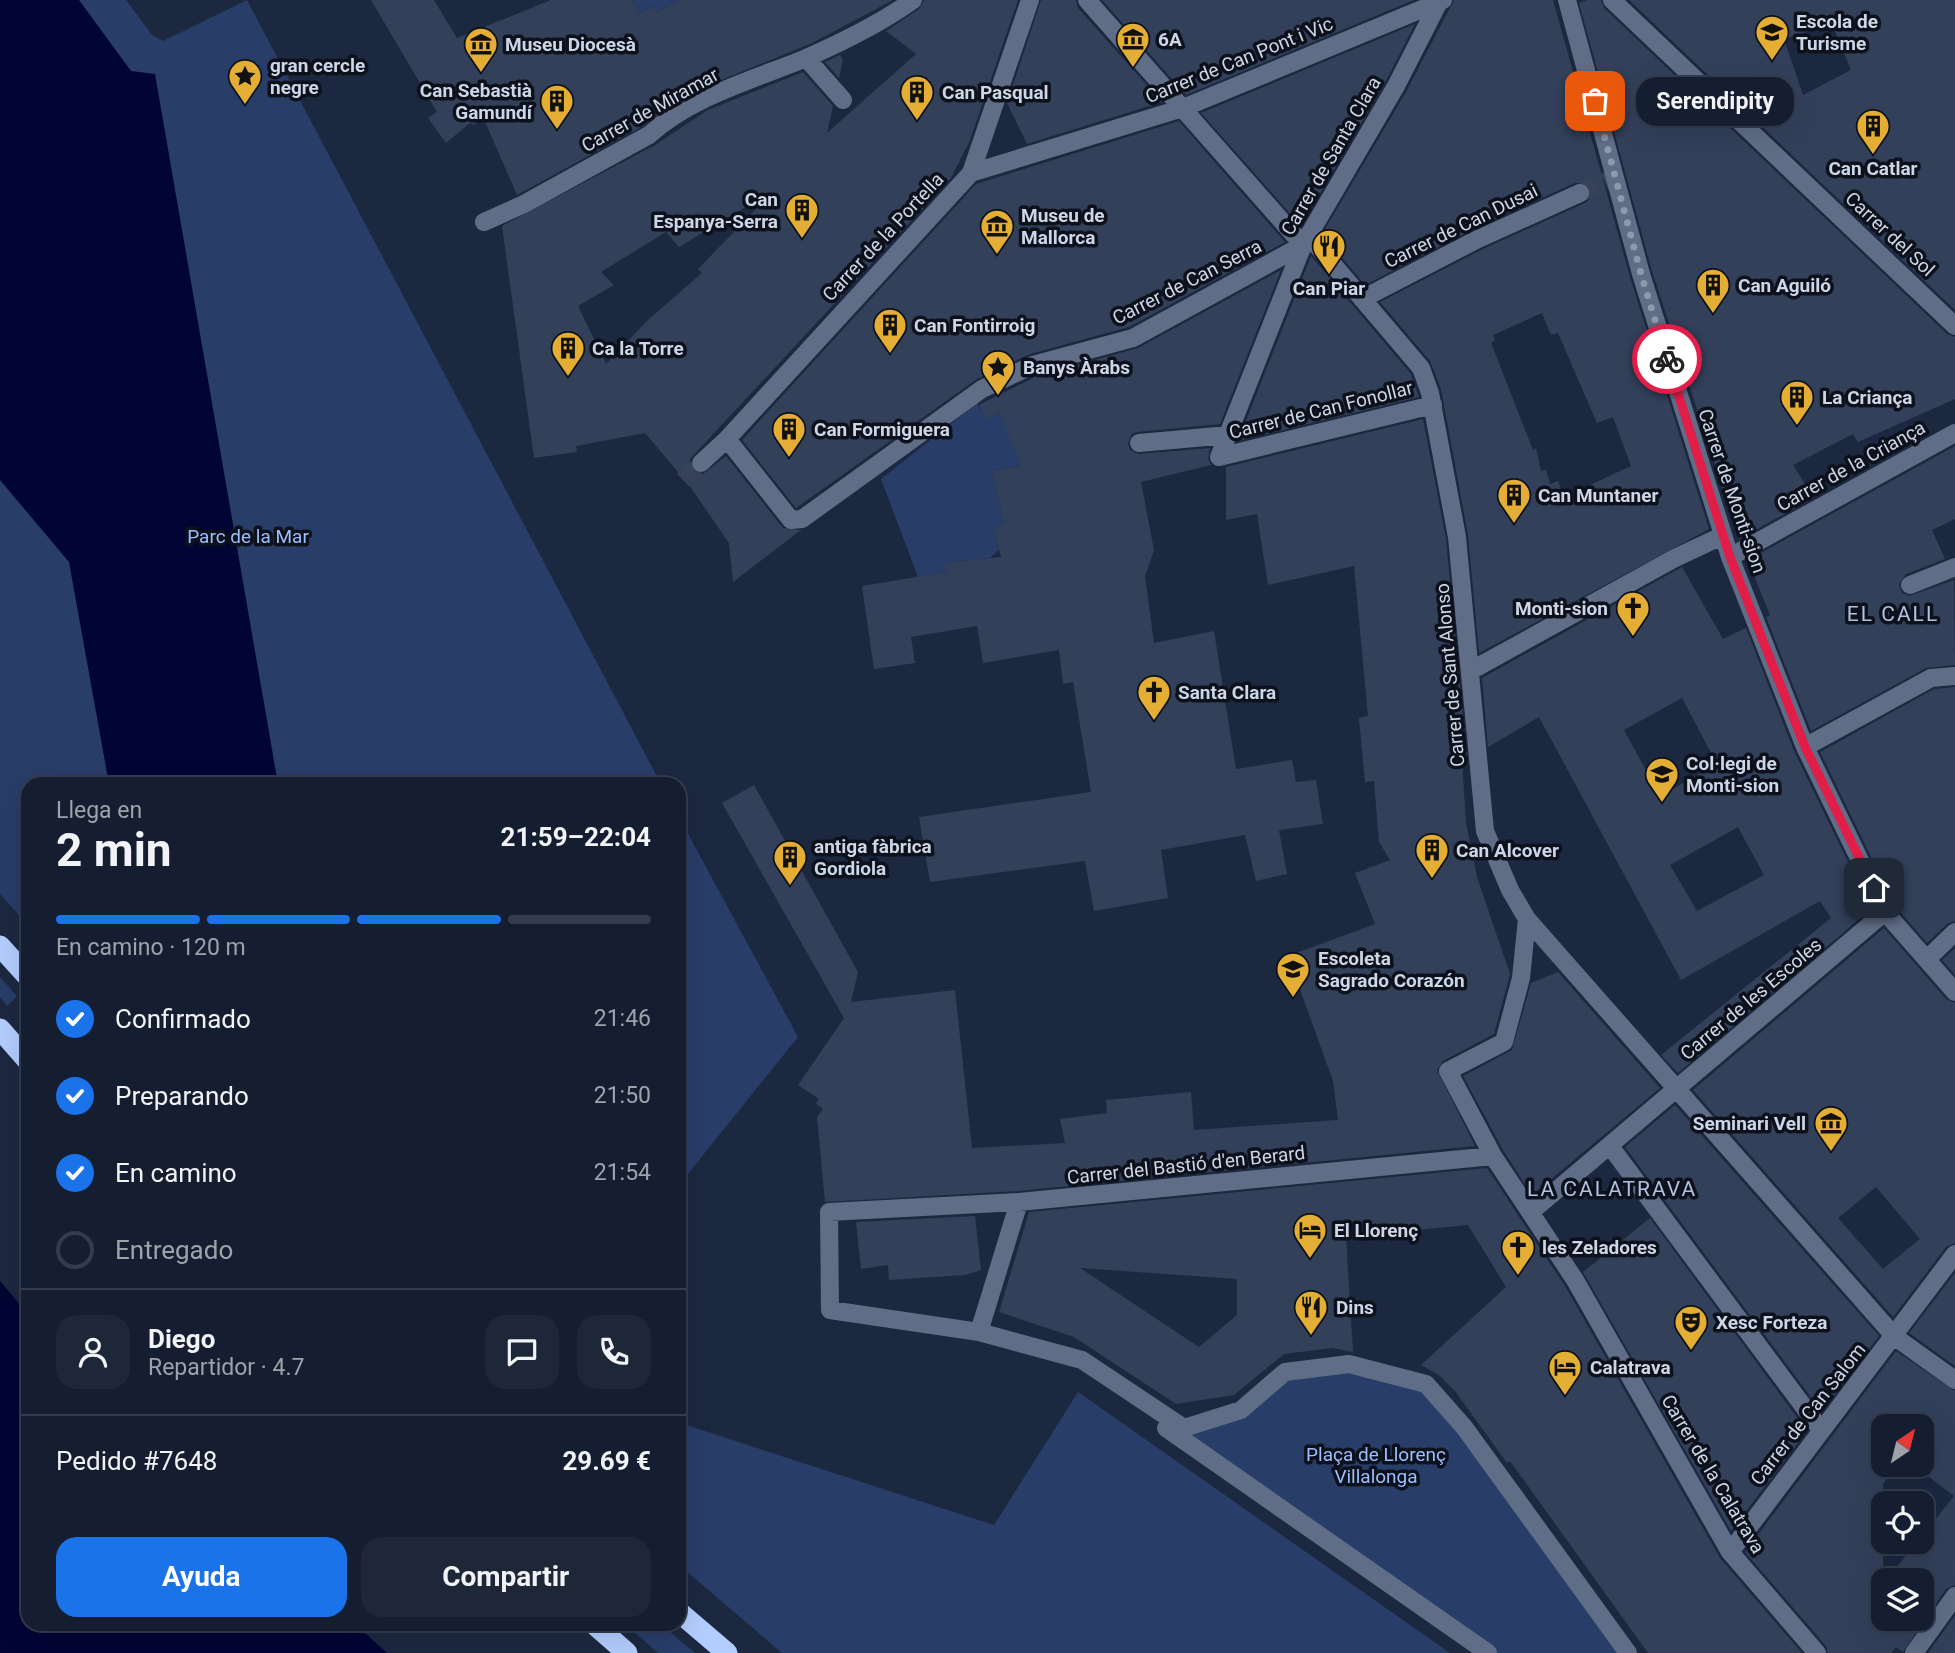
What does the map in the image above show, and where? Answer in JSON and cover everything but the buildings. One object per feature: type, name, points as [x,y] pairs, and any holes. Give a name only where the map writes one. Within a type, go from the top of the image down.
[{"type":"highway","points":[[0,946],[21,969]]},
{"type":"highway","points":[[0,1029],[21,1053]]},
{"type":"highway","points":[[686,1618],[727,1653]]},
{"type":"highway","points":[[602,1631],[626,1653]]},
{"type":"street","name":"Carrer de Miramar","points":[[484,222],[524,204],[649,135],[664,121],[766,71],[806,58],[891,16],[913,0]]},
{"type":"street","name":"Carrer de la Portella","points":[[701,463],[727,439],[971,173],[1030,0]]},
{"type":"street","name":"Carrer de Sant Alonso","points":[[1087,0],[1183,108],[1362,299],[1421,368],[1433,405],[1457,537],[1472,670],[1485,831],[1510,890],[1527,919],[1675,1091],[1895,1336],[1955,1380]]},
{"type":"street","name":"Carrer de Monti-sion","points":[[1567,0],[1641,274],[1730,557],[1805,747],[1885,912],[1955,992]]},
{"type":"street","name":"Carrer del Sol","points":[[1612,0],[1955,326]]},
{"type":"street","name":"Carrer de Can Pont i Vic","points":[[971,173],[1183,108],[1441,1]]},
{"type":"street","name":"Carrer de Santa Clara","points":[[1219,457],[1305,240],[1396,86],[1441,1]]},
{"type":"street","points":[[806,58],[843,100]]},
{"type":"street","name":"Carrer de Can Dusai","points":[[1362,299],[1478,239],[1580,193]]},
{"type":"street","name":"Carrer de Can Serra","points":[[727,439],[791,520],[802,519],[982,389],[1033,365],[1133,338],[1305,240]]},
{"type":"street","name":"Carrer de Can Fonollar","points":[[1219,457],[1433,405]]},
{"type":"street","name":"Carrer de la Criança","points":[[1730,557],[1955,433]]},
{"type":"street","points":[[1139,443],[1228,435]]},
{"type":"street","points":[[1472,670],[1675,558],[1722,536]]},
{"type":"street","points":[[1910,585],[1955,568]]},
{"type":"street","points":[[1805,747],[1931,678],[1955,676]]},
{"type":"street","name":"Carrer de les Escoles","points":[[1532,1211],[1885,912]]},
{"type":"street","name":"Carrer de la Calatrava","points":[[1527,919],[1521,978],[1504,1042],[1448,1071],[1493,1156],[1532,1211],[1582,1292],[1730,1552],[1817,1653]]},
{"type":"street","points":[[1927,959],[1955,932]]},
{"type":"street","points":[[1610,1146],[1821,1430]]},
{"type":"street","name":"Carrer del Bastió d'en Berard","points":[[979,1332],[831,1310],[829,1212],[1019,1202],[1493,1156]]},
{"type":"street","points":[[1019,1202],[979,1332],[1082,1360],[1184,1428],[1241,1410],[1285,1372],[1349,1364],[1426,1384],[1464,1427],[1628,1653]]},
{"type":"street","name":"Carrer de Can Salom","points":[[1730,1552],[1955,1254]]},
{"type":"street","points":[[1079,1369],[1488,1653]]},
{"type":"street","points":[[1914,1653],[1955,1596]]},
{"type":"green space","name":"Parc de la Mar","points":[[0,0],[126,0],[152,35],[163,41],[247,0],[657,777],[21,777],[21,917],[0,894]]},
{"type":"green space","points":[[632,0],[678,0],[657,12],[653,6],[639,14]]},
{"type":"green space","points":[[977,403],[987,419],[1000,412],[1025,465],[992,471],[1004,524],[993,527],[999,550],[990,558],[946,563],[947,572],[918,577],[881,479]]},
{"type":"green space","points":[[686,830],[798,1037],[686,1176]]},
{"type":"green space","points":[[0,977],[17,996],[7,1006],[0,997]]},
{"type":"green space","name":"Plaça de Llorenç Villalonga","points":[[1349,1364],[1426,1384],[1628,1653],[1488,1653],[1193,1446],[1184,1428],[1241,1410],[1285,1372]]},
{"type":"green space","points":[[1078,1392],[1450,1653],[782,1653],[686,1571],[686,1425],[994,1525]]},
{"type":"green space","points":[[633,1631],[669,1631],[695,1653],[658,1653]]},
{"type":"shaded area","points":[[0,0],[79,0],[131,71],[155,74],[277,777],[108,777],[69,562],[0,480]]},
{"type":"shaded area","points":[[0,1281],[21,1306],[21,1631],[363,1631],[387,1653],[0,1653]]},
{"type":"tunnel","points":[[1580,193],[1611,179]]},
{"type":"tunnel","points":[[683,480],[701,463]]},
{"type":"way so far","points":[[1595,101],[1641,274],[1667,359]]},
{"type":"place","name":"Escola de Turisme","points":[[1772,62]]},
{"type":"place","name":"6A","points":[[1133,69]]},
{"type":"place","name":"Museu Diocesà","points":[[481,74]]},
{"type":"place","name":"Serendipity","points":[[1595,101]]},
{"type":"place","name":"gran cercle negre","points":[[245,106]]},
{"type":"place","name":"Can Pasqual","points":[[917,122]]},
{"type":"place","name":"Can Sebastià Gamundí","points":[[557,131]]},
{"type":"place","name":"Can Catlar","points":[[1873,156]]},
{"type":"place","name":"Can Espanya-Serra","points":[[802,240]]},
{"type":"place","name":"Museu de Mallorca","points":[[997,256]]},
{"type":"place","name":"Can Piar","points":[[1329,276]]},
{"type":"place","name":"Can Aguiló","points":[[1713,315]]},
{"type":"place","name":"Can Fontirroig","points":[[890,355]]},
{"type":"place","name":"Ca la Torre","points":[[568,378]]},
{"type":"place","name":"Banys Àrabs","points":[[998,397]]},
{"type":"place","name":"La Criança","points":[[1797,427]]},
{"type":"place","name":"Can Formiguera","points":[[789,459]]},
{"type":"place","name":"Can Muntaner","points":[[1514,525]]},
{"type":"place","name":"Monti-sion","points":[[1633,638]]},
{"type":"place","name":"Santa Clara","points":[[1154,722]]},
{"type":"place","name":"Col·legi de Monti-sion","points":[[1662,804]]},
{"type":"place","name":"Can Alcover","points":[[1432,880]]},
{"type":"place","name":"antiga fàbrica Gordiola","points":[[790,887]]},
{"type":"place","name":"Escoleta Sagrado Corazón","points":[[1293,999]]},
{"type":"place","name":"Seminari Vell","points":[[1831,1153]]},
{"type":"place","name":"El Llorenç","points":[[1310,1260]]},
{"type":"place","name":"les Zeladores","points":[[1518,1277]]},
{"type":"place","name":"Dins","points":[[1311,1337]]},
{"type":"place","name":"Xesc Forteza","points":[[1691,1352]]},
{"type":"place","name":"Calatrava","points":[[1565,1397]]},
{"type":"district","name":"EL CALL","points":[[1893,614]]},
{"type":"district","name":"LA CALATRAVA","points":[[1612,1189]]},
{"type":"route","points":[[1667,359],[1730,557],[1805,747],[1874,888]]}]
